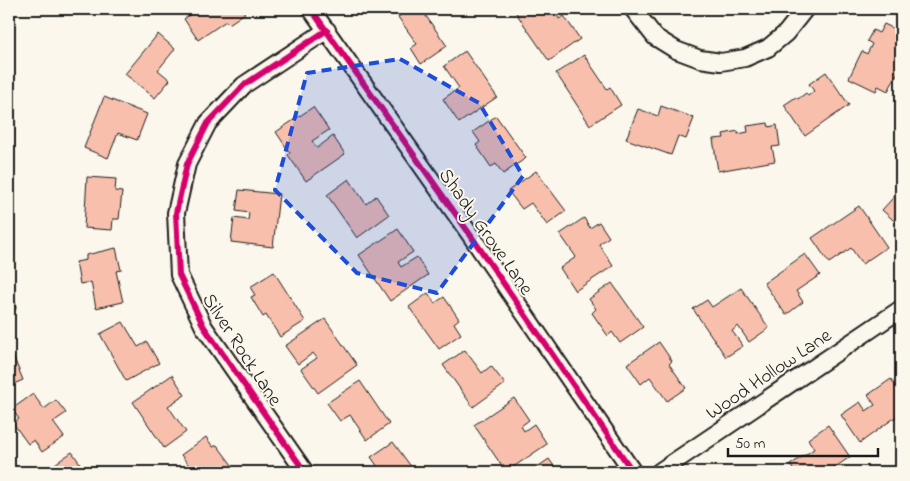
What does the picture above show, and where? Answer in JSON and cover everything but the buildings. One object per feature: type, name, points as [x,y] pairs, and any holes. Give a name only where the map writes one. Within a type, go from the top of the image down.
[{"type":"street","name":"Shady Grove Lane","points":[[312,9],[633,472]]},
{"type":"street","points":[[633,9],[655,37],[676,50],[700,59],[721,62],[745,58],[768,48],[786,33],[805,9]]},
{"type":"street","name":"Silver Rock Lane","points":[[306,472],[204,328],[179,275],[176,213],[187,164],[208,123],[244,85],[327,30]]},
{"type":"street","name":"Wood Hollow Lane","points":[[659,472],[901,308]]},
{"type":"highlighted area","points":[[400,59],[479,103],[523,176],[437,293],[357,273],[275,190],[307,73]]},
{"type":"cycle path","points":[[311,9],[469,233],[633,472]]},
{"type":"cycle path","points":[[305,472],[204,327],[179,275],[176,213],[187,164],[208,123],[244,85],[327,30]]}]
